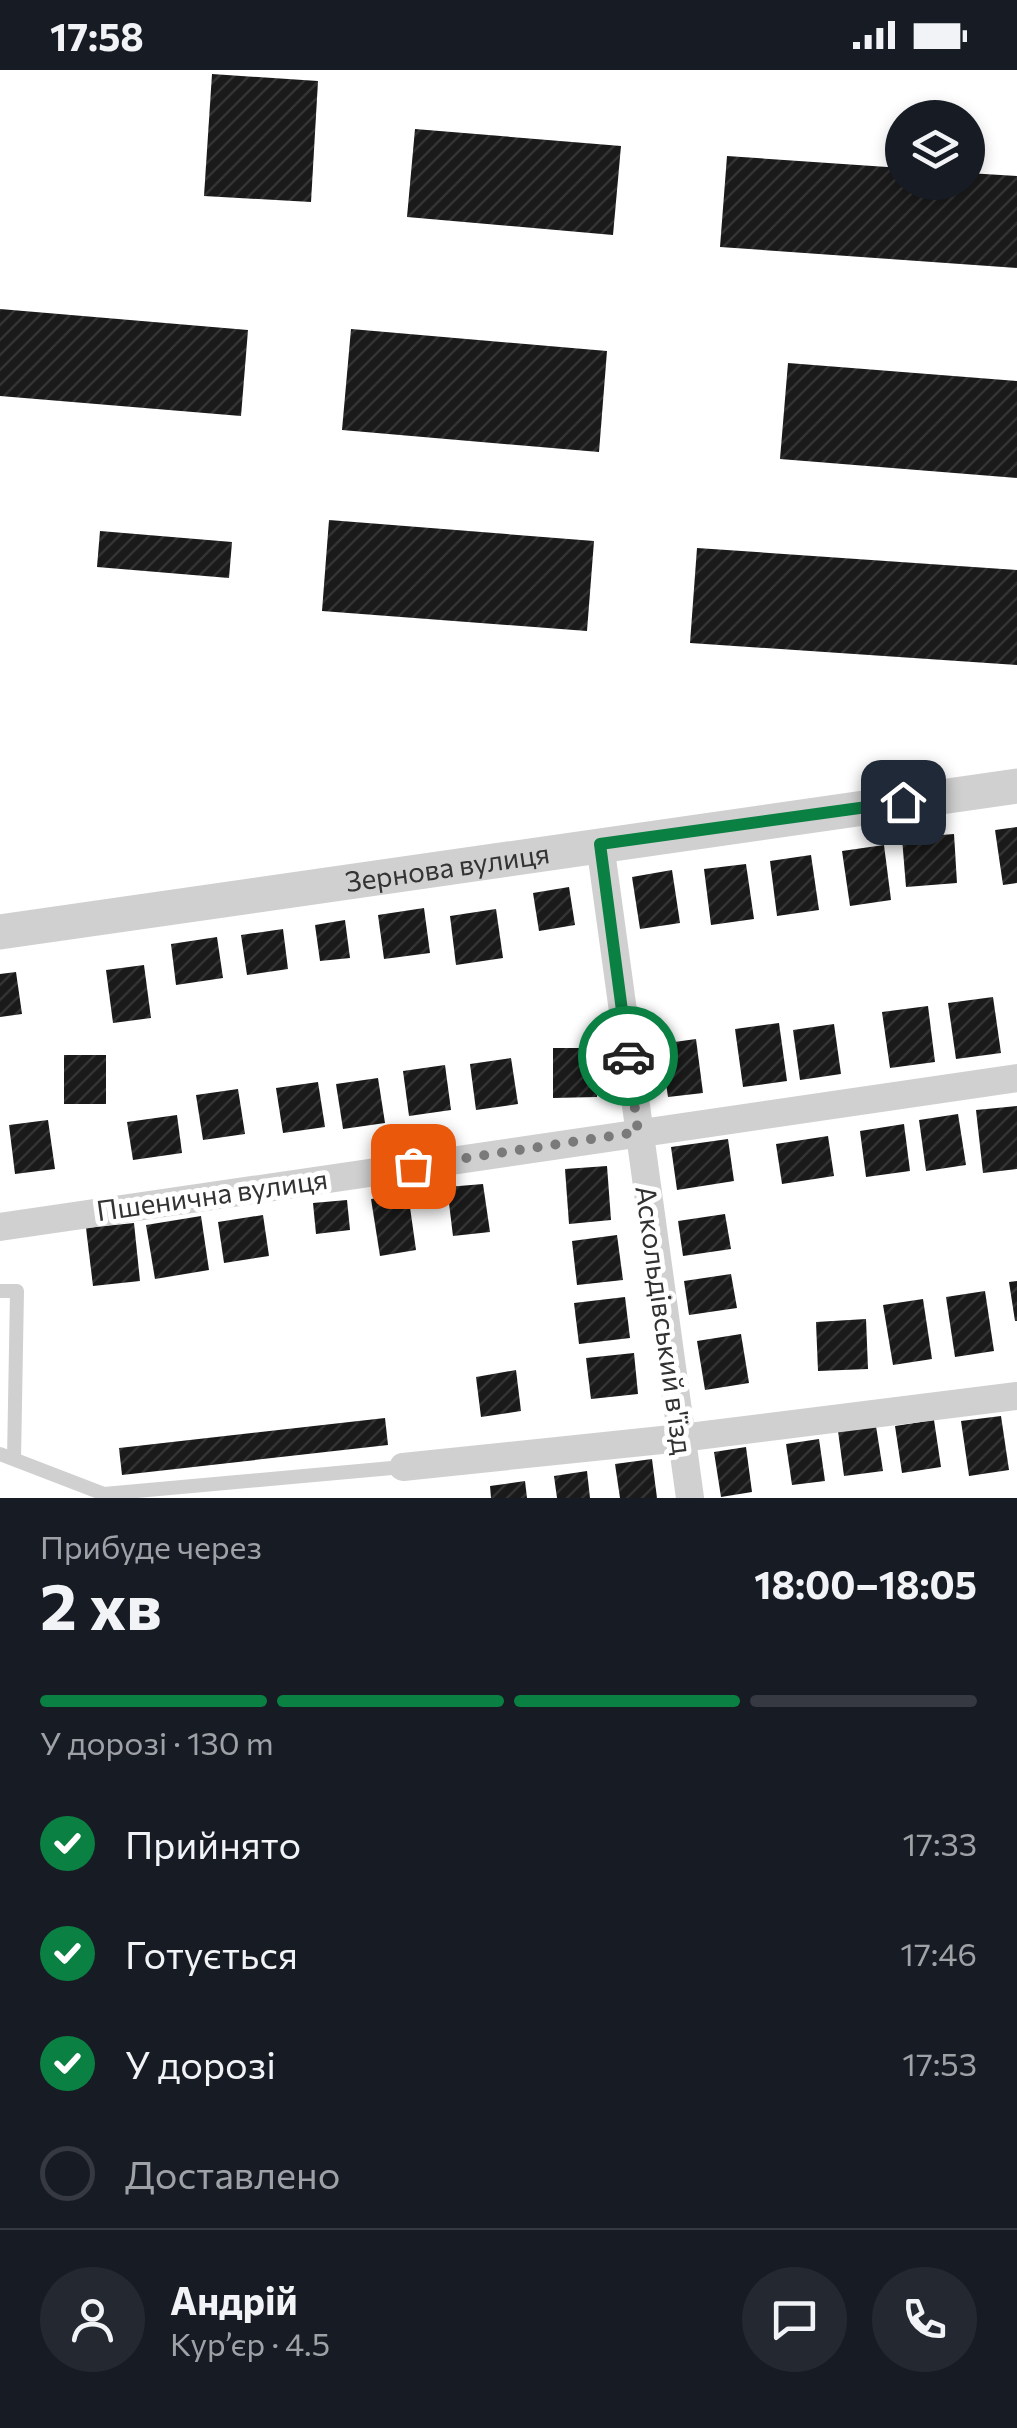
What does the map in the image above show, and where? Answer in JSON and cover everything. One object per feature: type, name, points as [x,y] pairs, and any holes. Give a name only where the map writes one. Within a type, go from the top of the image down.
[{"type":"street","name":"Зернова вулиця","points":[[0,932],[1017,786]]},
{"type":"street","name":"Аскольдівський в'їзд","points":[[600,844],[690,1498]]},
{"type":"street","name":"Пшенична вулиця","points":[[0,1226],[1017,1078]]},
{"type":"street","points":[[404,1467],[681,1438],[1017,1396]]},
{"type":"lane","points":[[0,1291],[16,1291],[7,1457],[104,1494],[404,1467]]},
{"type":"building","points":[[212,74],[318,81],[311,202],[204,196]]},
{"type":"building","points":[[415,129],[621,146],[613,235],[407,217]]},
{"type":"building","points":[[727,156],[885,167],[885,200],[985,200],[985,174],[1017,176],[1017,268],[720,247]]},
{"type":"building","points":[[0,309],[248,330],[241,416],[0,396]]},
{"type":"building","points":[[351,329],[607,351],[599,452],[342,430]]},
{"type":"building","points":[[788,363],[1017,381],[1017,478],[780,459]]},
{"type":"building","points":[[329,520],[594,541],[587,631],[322,611]]},
{"type":"building","points":[[100,531],[232,542],[229,578],[97,567]]},
{"type":"building","points":[[697,548],[1017,570],[1017,665],[690,643]]},
{"type":"building","points":[[1017,827],[1017,883],[1003,885],[995,830]]},
{"type":"building","points":[[954,834],[957,883],[906,887],[902,838]]},
{"type":"building","points":[[884,845],[891,900],[850,906],[842,851]]},
{"type":"building","points":[[811,855],[819,910],[777,916],[770,861]]},
{"type":"building","points":[[746,864],[754,919],[711,925],[704,869]]},
{"type":"building","points":[[672,870],[680,923],[640,929],[632,877]]},
{"type":"building","points":[[569,887],[575,925],[539,931],[533,893]]},
{"type":"building","points":[[424,908],[430,953],[384,959],[378,915]]},
{"type":"building","points":[[496,909],[503,958],[456,965],[450,916]]},
{"type":"building","points":[[345,920],[350,958],[320,961],[315,925]]},
{"type":"building","points":[[283,929],[288,969],[247,975],[241,935]]},
{"type":"building","points":[[217,937],[223,978],[176,985],[171,944]]},
{"type":"building","points":[[144,965],[151,1018],[113,1023],[106,970]]},
{"type":"building","points":[[16,972],[22,1014],[0,1017],[0,974]]},
{"type":"building","points":[[993,997],[1001,1053],[956,1059],[948,1003]]},
{"type":"building","points":[[928,1006],[935,1062],[890,1068],[882,1012]]},
{"type":"building","points":[[779,1023],[787,1081],[743,1087],[735,1029]]},
{"type":"building","points":[[834,1024],[841,1074],[800,1080],[793,1030]]},
{"type":"building","points":[[696,1039],[703,1093],[668,1097],[660,1044]]},
{"type":"building","points":[[553,1048],[597,1048],[597,1097],[553,1098]]},
{"type":"building","points":[[64,1055],[106,1055],[106,1104],[64,1104]]},
{"type":"building","points":[[511,1058],[518,1104],[476,1110],[470,1064]]},
{"type":"building","points":[[445,1065],[451,1110],[409,1116],[403,1071]]},
{"type":"building","points":[[378,1078],[385,1123],[343,1129],[336,1084]]},
{"type":"building","points":[[318,1082],[325,1127],[283,1133],[276,1088]]},
{"type":"building","points":[[238,1089],[245,1134],[203,1140],[196,1095]]},
{"type":"building","points":[[1017,1106],[1017,1169],[983,1173],[976,1110]]},
{"type":"building","points":[[958,1114],[966,1165],[926,1171],[919,1120]]},
{"type":"building","points":[[177,1115],[182,1153],[133,1160],[127,1122]]},
{"type":"building","points":[[48,1120],[55,1169],[15,1174],[9,1125]]},
{"type":"building","points":[[904,1124],[910,1171],[866,1177],[860,1131]]},
{"type":"building","points":[[828,1136],[834,1176],[782,1184],[776,1144]]},
{"type":"building","points":[[728,1139],[734,1181],[677,1190],[671,1147]]},
{"type":"building","points":[[607,1166],[611,1220],[569,1224],[565,1169]]},
{"type":"building","points":[[483,1184],[490,1232],[453,1236],[447,1187]]},
{"type":"building","points":[[408,1193],[416,1250],[380,1256],[371,1199]]},
{"type":"building","points":[[347,1200],[350,1230],[316,1234],[313,1203]]},
{"type":"building","points":[[725,1214],[731,1249],[683,1256],[678,1221]]},
{"type":"building","points":[[263,1215],[269,1256],[224,1263],[218,1222]]},
{"type":"building","points":[[201,1216],[209,1270],[155,1279],[146,1225]]},
{"type":"building","points":[[134,1223],[140,1281],[93,1286],[86,1228]]},
{"type":"building","points":[[617,1235],[623,1280],[577,1285],[572,1241]]},
{"type":"building","points":[[731,1274],[737,1308],[689,1315],[684,1281]]},
{"type":"building","points":[[1017,1281],[1017,1321],[1015,1321],[1009,1282]]},
{"type":"building","points":[[985,1291],[994,1351],[955,1357],[946,1297]]},
{"type":"building","points":[[625,1297],[630,1338],[579,1344],[574,1303]]},
{"type":"building","points":[[923,1299],[932,1359],[893,1365],[883,1305]]},
{"type":"building","points":[[866,1319],[868,1369],[818,1371],[816,1322]]},
{"type":"building","points":[[741,1334],[749,1383],[705,1390],[697,1341]]},
{"type":"building","points":[[634,1353],[638,1394],[591,1399],[586,1358]]},
{"type":"building","points":[[516,1370],[521,1411],[481,1417],[476,1377]]},
{"type":"building","points":[[1001,1416],[1009,1470],[969,1476],[961,1421]]},
{"type":"building","points":[[385,1418],[388,1445],[122,1475],[119,1448]]},
{"type":"building","points":[[934,1420],[941,1467],[902,1473],[895,1426]]},
{"type":"building","points":[[876,1426],[883,1471],[844,1476],[838,1431]]},
{"type":"building","points":[[819,1439],[825,1481],[792,1485],[786,1444]]},
{"type":"building","points":[[746,1447],[752,1492],[721,1497],[714,1452]]},
{"type":"building","points":[[652,1459],[657,1498],[620,1498],[615,1464]]},
{"type":"building","points":[[587,1471],[590,1498],[557,1498],[554,1476]]},
{"type":"building","points":[[525,1481],[527,1498],[491,1498],[490,1486]]},
{"type":"way so far","points":[[413,1166],[638,1132],[628,1056]]},
{"type":"route","points":[[628,1056],[600,844],[903,802]]}]
